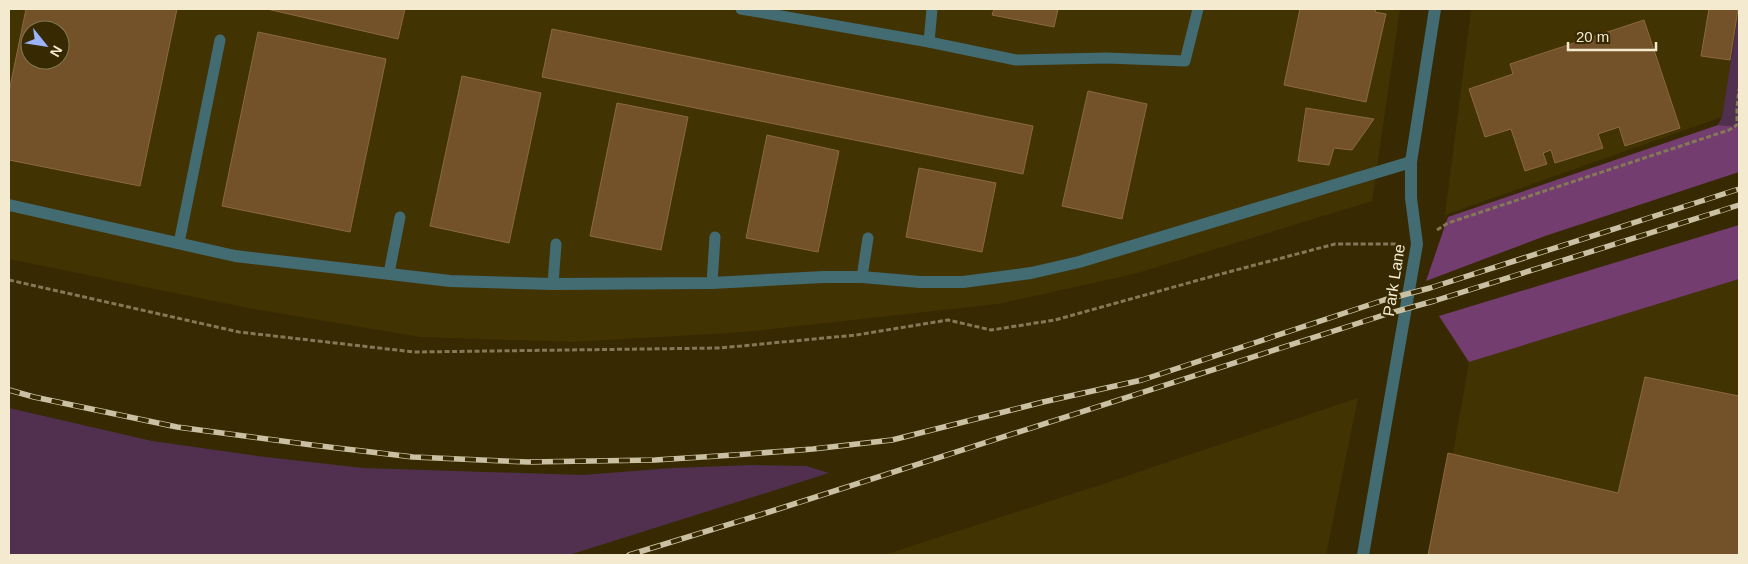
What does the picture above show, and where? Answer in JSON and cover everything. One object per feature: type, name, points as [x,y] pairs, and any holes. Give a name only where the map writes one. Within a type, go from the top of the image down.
[{"type":"street","name":"Park Lane","points":[[1363,555],[1417,244],[1411,198],[1411,162],[1435,9]]},
{"type":"street","points":[[9,205],[235,256],[450,281],[554,284],[712,284],[823,277],[862,277],[920,282],[963,282],[1031,274],[1080,262],[1411,162]]},
{"type":"lane","points":[[741,9],[929,42],[1016,60],[1107,58],[1185,61],[1198,9]]},
{"type":"lane","points":[[929,42],[932,9]]},
{"type":"lane","points":[[179,243],[220,40]]},
{"type":"lane","points":[[389,273],[400,217]]},
{"type":"lane","points":[[712,284],[715,237]]},
{"type":"lane","points":[[862,277],[868,238]]},
{"type":"lane","points":[[554,284],[556,244]]},
{"type":"path","points":[[9,280],[240,332],[414,352],[710,348],[856,335],[948,320],[991,330],[1055,320],[1335,244],[1417,244],[1448,223],[1729,130],[1738,124],[1736,108],[1739,89]]},
{"type":"shaded area","points":[[9,9],[1400,9],[1372,201],[1134,274],[998,304],[745,332],[574,342],[420,337],[248,308],[9,259]]},
{"type":"shaded area","points":[[1471,9],[1739,9],[1722,117],[1445,215]]},
{"type":"shaded area","points":[[1739,9],[1739,127],[1718,125],[1722,117]]},
{"type":"shaded area","points":[[1718,125],[1739,127],[1739,172],[1545,236],[1426,281],[1448,217]]},
{"type":"shaded area","points":[[1739,225],[1739,279],[1469,362],[1439,316]]},
{"type":"shaded area","points":[[1739,279],[1739,555],[1435,555],[1469,362]]},
{"type":"shaded area","points":[[1358,398],[1326,555],[884,555],[1100,485]]},
{"type":"shaded area","points":[[9,408],[152,441],[257,456],[363,468],[583,475],[672,468],[753,465],[806,466],[829,473],[569,555],[9,555]]},
{"type":"building","points":[[26,9],[177,9],[140,186],[9,160],[9,92],[20,38],[20,70],[70,70],[70,20],[24,20]]},
{"type":"building","points":[[267,9],[405,9],[398,39]]},
{"type":"building","points":[[994,9],[1058,9],[1054,27],[992,15]]},
{"type":"building","points":[[1300,9],[1376,9],[1375,12],[1386,14],[1366,102],[1284,85]]},
{"type":"building","points":[[1709,9],[1738,9],[1730,60],[1701,56]]},
{"type":"building","points":[[1644,20],[1680,128],[1625,146],[1619,127],[1598,134],[1603,148],[1555,163],[1551,150],[1543,153],[1547,164],[1525,171],[1511,129],[1485,137],[1469,89],[1513,74],[1510,64]]},
{"type":"building","points":[[552,29],[1033,126],[1023,174],[542,77]]},
{"type":"building","points":[[258,32],[386,59],[350,232],[222,206]]},
{"type":"building","points":[[462,76],[541,93],[509,243],[430,226]]},
{"type":"building","points":[[1088,91],[1147,104],[1122,219],[1062,206]]},
{"type":"building","points":[[617,103],[688,117],[661,250],[590,236]]},
{"type":"building","points":[[1306,108],[1374,119],[1352,150],[1334,148],[1329,165],[1298,161]]},
{"type":"building","points":[[767,135],[839,151],[818,252],[746,238]]},
{"type":"building","points":[[919,168],[996,183],[982,252],[906,237]]},
{"type":"building","points":[[1645,377],[1739,396],[1739,555],[1428,555],[1448,453],[1618,493]]},
{"type":"railway","points":[[9,390],[177,427],[413,457],[528,462],[655,460],[813,449],[892,440],[1043,402],[1142,380],[1384,300],[1430,288],[1739,189]]},
{"type":"railway","points":[[629,555],[1387,314],[1739,205]]}]
